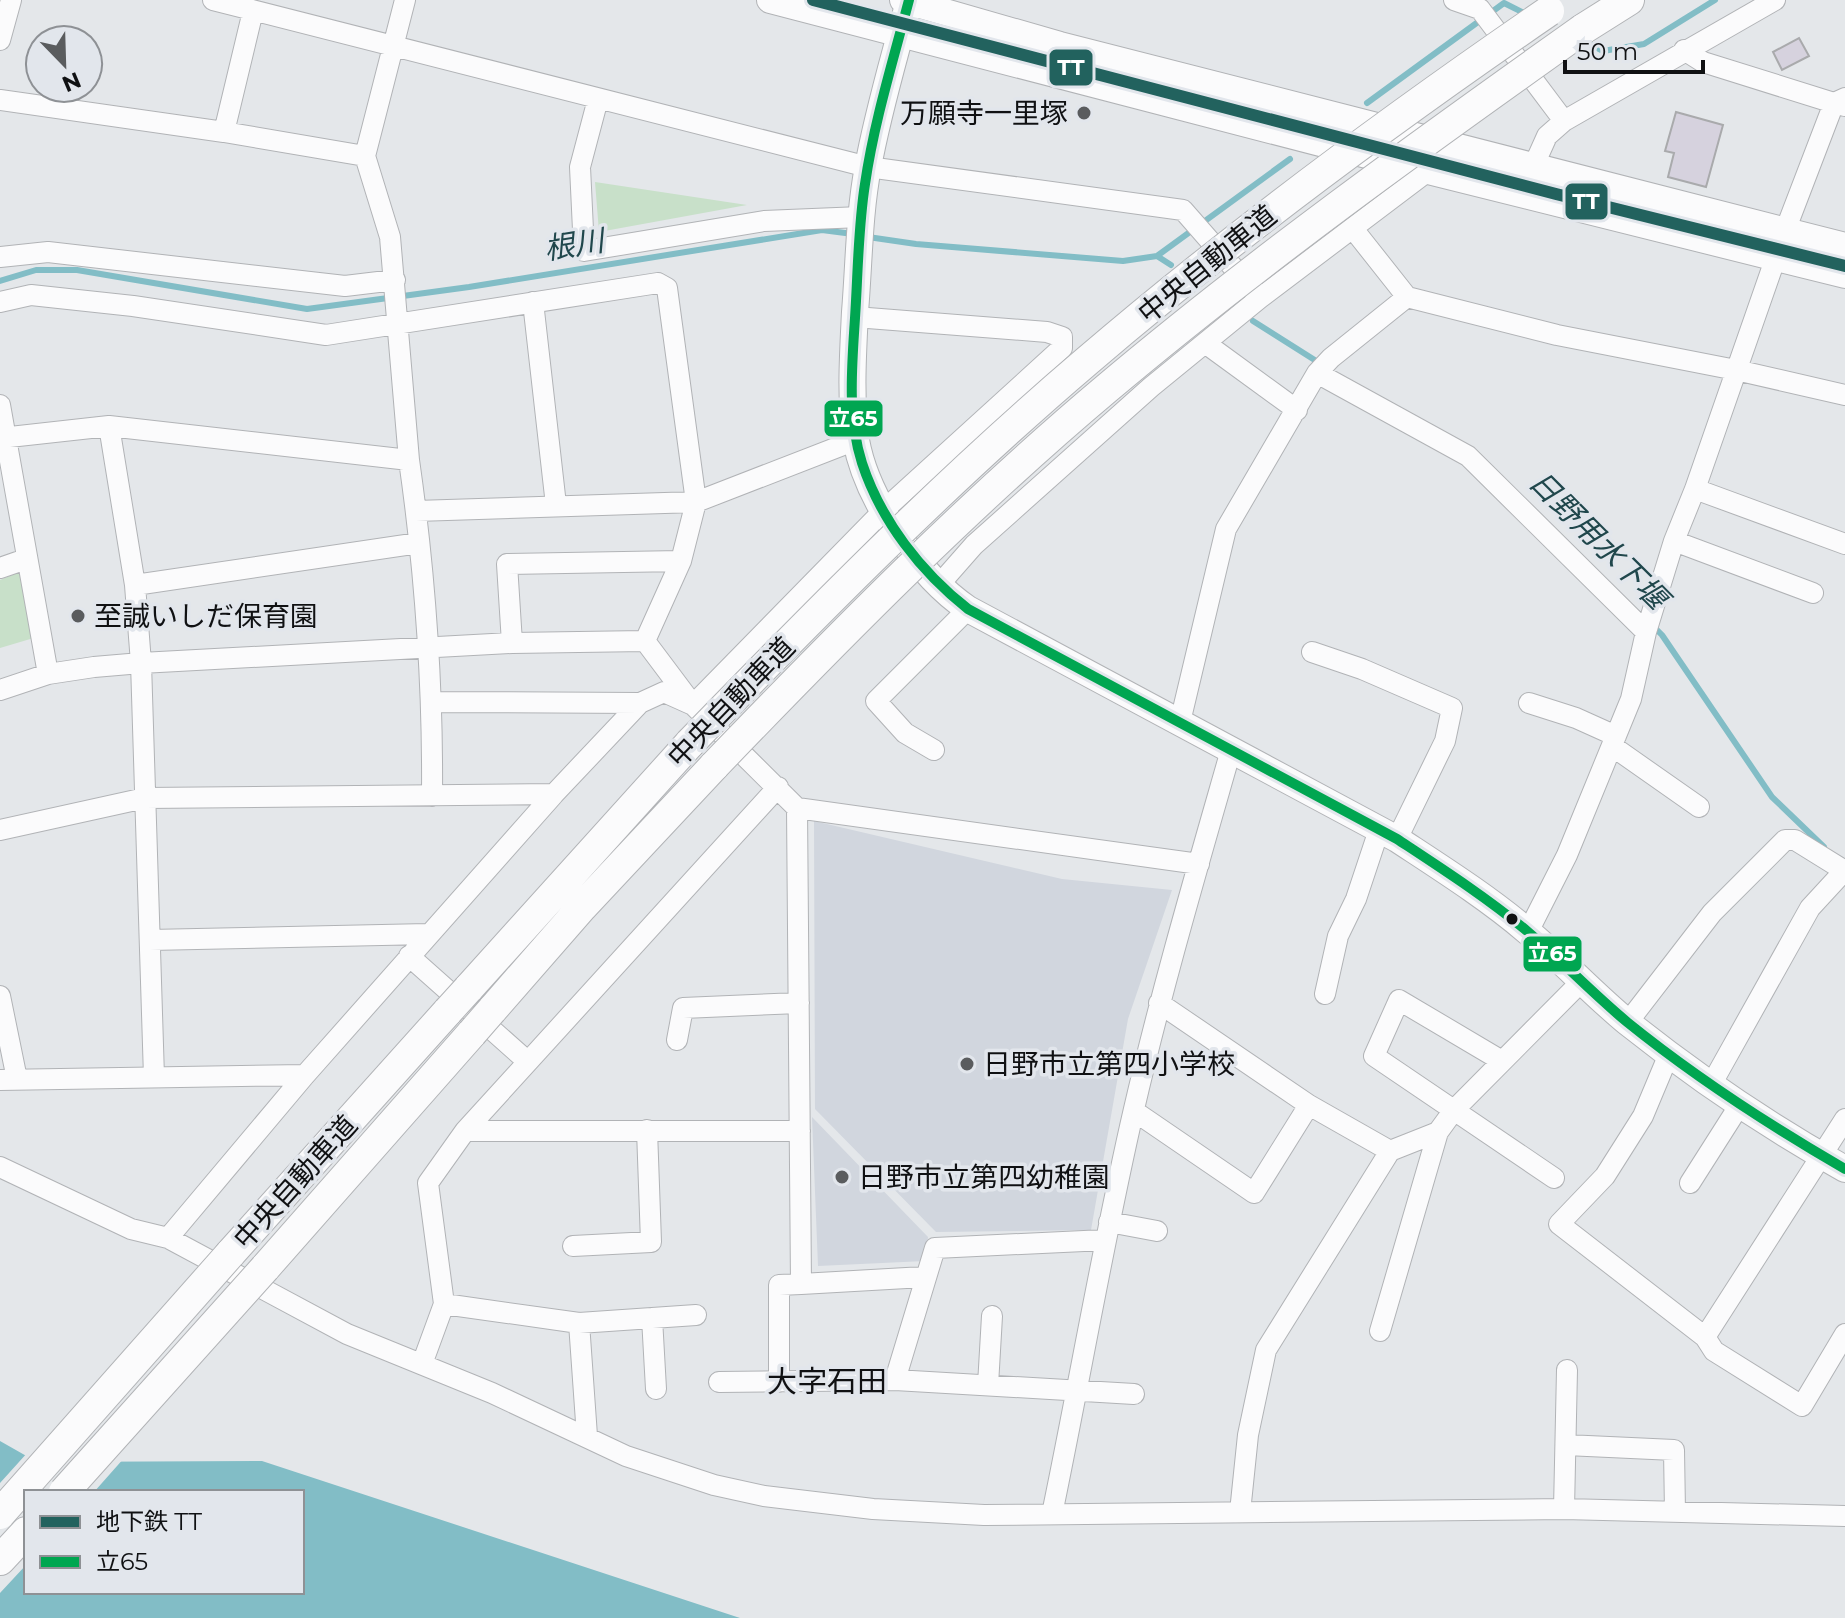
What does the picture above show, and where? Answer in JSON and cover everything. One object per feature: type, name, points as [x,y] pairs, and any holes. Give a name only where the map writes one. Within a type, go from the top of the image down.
[{"type":"highway","name":"中央自動車道","points":[[66,1490],[582,907],[820,656],[938,541],[1104,390],[1245,274],[1583,29],[1629,0]]},
{"type":"highway","name":"中央自動車道","points":[[0,1514],[690,743],[887,543],[1086,362],[1232,242],[1340,159],[1558,5]]},
{"type":"highway","points":[[0,1560],[24,1534]]},
{"type":"main road","points":[[770,0],[900,36],[1845,275]]},
{"type":"main road","points":[[1845,246],[1060,45],[907,0],[868,167],[853,372],[856,440],[868,476],[908,550],[938,586],[968,609],[1388,835],[1479,895],[1528,932],[1628,1022],[1739,1106],[1845,1169]]},
{"type":"main road","points":[[1365,123],[1444,152],[1442,161],[1428,171]]},
{"type":"street","points":[[0,40],[11,0]]},
{"type":"street","points":[[213,0],[868,167],[1183,210],[1260,298]]},
{"type":"street","points":[[405,0],[365,156],[390,237],[395,284],[433,702],[432,796]]},
{"type":"street","points":[[1455,0],[1480,9],[1564,121]]},
{"type":"street","points":[[1521,194],[1547,136],[1564,121],[1775,0]]},
{"type":"street","points":[[224,132],[253,11]]},
{"type":"street","points":[[1528,932],[1567,855],[1631,699],[1648,625],[1674,541],[1785,231],[1841,102],[1703,62],[1684,50]]},
{"type":"street","points":[[598,99],[580,167],[584,251],[764,221],[861,232]]},
{"type":"street","points":[[0,100],[365,156]]},
{"type":"street","points":[[938,586],[974,545],[1098,432],[1260,298],[1354,230],[1428,171]]},
{"type":"street","points":[[1354,230],[1407,297],[1557,335],[1845,395]]},
{"type":"street","points":[[0,257],[48,252],[345,286],[395,284]]},
{"type":"street","points":[[0,302],[31,295],[133,306],[326,335],[397,320],[658,283],[667,288],[696,502],[681,561],[645,641]]},
{"type":"street","points":[[1180,722],[1226,529],[1322,368],[1407,297]]},
{"type":"street","points":[[533,302],[556,505]]},
{"type":"street","points":[[693,705],[884,510],[1062,348],[1062,337],[1047,332],[855,317]]},
{"type":"street","points":[[1205,343],[1297,410]]},
{"type":"street","points":[[1322,368],[1468,456],[1648,625]]},
{"type":"street","points":[[0,405],[3,437],[48,674]]},
{"type":"street","points":[[3,437],[109,426],[409,460]]},
{"type":"street","points":[[109,426],[135,585],[141,663],[154,1077]]},
{"type":"street","points":[[416,511],[696,502],[856,440]]},
{"type":"street","points":[[1695,489],[1845,544]]},
{"type":"street","points":[[1674,541],[1813,593]]},
{"type":"street","points":[[135,585],[419,543]]},
{"type":"street","points":[[0,568],[26,559]]},
{"type":"street","points":[[512,643],[507,564],[681,561]]},
{"type":"street","points":[[934,750],[905,733],[876,701],[968,609]]},
{"type":"street","points":[[645,641],[693,705],[797,808],[1199,864]]},
{"type":"street","points":[[0,690],[48,674],[141,663],[512,643],[645,641]]},
{"type":"street","points":[[1312,652],[1362,669],[1452,708],[1445,741],[1388,835],[1338,936],[1325,994]]},
{"type":"street","points":[[168,1238],[428,934],[640,703],[664,692],[693,705]]},
{"type":"street","points":[[433,702],[640,703]]},
{"type":"street","points":[[1529,703],[1576,718],[1614,741],[1699,807]]},
{"type":"street","points":[[1052,1514],[1107,1231],[1159,1003],[1231,750]]},
{"type":"street","points":[[422,1364],[444,1304],[428,1183],[465,1131],[778,787]]},
{"type":"street","points":[[0,830],[145,798],[554,794]]},
{"type":"street","points":[[797,808],[801,1284]]},
{"type":"street","points":[[1628,1022],[1712,913],[1785,840],[1795,840],[1845,870],[1810,908],[1711,1085]]},
{"type":"street","points":[[150,940],[428,934]]},
{"type":"street","points":[[409,956],[527,1061]]},
{"type":"street","points":[[1380,1331],[1438,1132],[1454,1110],[1581,982]]},
{"type":"street","points":[[0,996],[8,1079],[305,1075]]},
{"type":"street","points":[[1502,1061],[1399,1000],[1374,1056],[1554,1178]]},
{"type":"street","points":[[677,1040],[683,1008],[799,1003]]},
{"type":"street","points":[[1159,1003],[1309,1105],[1390,1151]]},
{"type":"street","points":[[1669,1054],[1643,1116],[1605,1176],[1559,1224],[1705,1337],[1714,1351],[1802,1406],[1845,1334]]},
{"type":"street","points":[[1134,1111],[1254,1193],[1309,1105]]},
{"type":"street","points":[[1690,1183],[1739,1106]]},
{"type":"street","points":[[1705,1337],[1845,1119]]},
{"type":"street","points":[[573,1246],[651,1242],[647,1130]]},
{"type":"street","points":[[465,1131],[800,1131]]},
{"type":"street","points":[[1240,1512],[1248,1435],[1266,1350],[1390,1151],[1438,1132]]},
{"type":"street","points":[[0,1167],[131,1229],[168,1238],[347,1334],[587,1436],[626,1456],[714,1485],[764,1496],[873,1509],[984,1515],[1564,1509],[1845,1516]]},
{"type":"street","points":[[895,1380],[935,1248],[1107,1231],[1157,1231]]},
{"type":"street","points":[[779,1382],[779,1285],[924,1277]]},
{"type":"street","points":[[444,1304],[579,1323],[696,1315]]},
{"type":"street","points":[[988,1385],[992,1316]]},
{"type":"street","points":[[652,1318],[656,1389]]},
{"type":"street","points":[[579,1323],[587,1436]]},
{"type":"street","points":[[1564,1509],[1567,1370]]},
{"type":"street","points":[[719,1382],[895,1380],[1134,1394]]},
{"type":"street","points":[[1566,1445],[1674,1450],[1675,1512]]},
{"type":"shaded area","name":"日野市立第四小学校","points":[[814,821],[1062,879],[1172,890],[1128,1019],[1091,1230],[936,1232],[815,1109]]},
{"type":"shaded area","name":"日野市立第四幼稚園","points":[[812,1117],[928,1237],[925,1261],[818,1266]]},
{"type":"green space","points":[[595,182],[747,205],[599,232]]},
{"type":"green space","points":[[22,571],[37,637],[0,648],[0,580]]},
{"type":"water","points":[[0,1441],[37,1462],[262,1461],[740,1618],[0,1618]]},
{"type":"pier","points":[[28,1452],[38,1458],[125,1457],[96,1490],[24,1490],[24,1567],[0,1593],[0,1483]]},
{"type":"building","points":[[1799,38],[1809,56],[1782,70],[1773,52]]},
{"type":"building","points":[[1676,112],[1723,125],[1706,187],[1668,177],[1674,153],[1665,151]]},
{"type":"waterway","points":[[1582,40],[1603,51],[1644,44],[1715,0]]},
{"type":"waterway","points":[[1367,103],[1504,3],[1528,15]]},
{"type":"waterway","name":"根川","points":[[868,237],[916,244],[1123,261],[1157,256],[1290,159]]},
{"type":"waterway","name":"根川","points":[[0,281],[36,270],[77,270],[307,309],[469,287],[822,230],[853,234]]},
{"type":"waterway","name":"日野用水下堰","points":[[1157,256],[1171,265]]},
{"type":"waterway","name":"日野用水下堰","points":[[1253,321],[1321,364]]},
{"type":"waterway","name":"日野用水下堰","points":[[1653,626],[1772,797],[1824,847]]},
{"type":"metro line","name":"TT","points":[[813,0],[1556,194],[1845,266]]},
{"type":"transit line","name":"立65","points":[[909,0],[879,115],[865,184],[852,391],[854,428],[862,463],[880,505],[904,544],[934,579],[968,609],[1397,839],[1511,918],[1614,1011],[1679,1062],[1761,1118],[1845,1169]]},
{"type":"place","name":"万願寺一里塚","points":[[1084,113]]},
{"type":"place","name":"至誠いしだ保育園","points":[[78,616]]},
{"type":"place","name":"日野市立第四小学校","points":[[967,1064]]},
{"type":"place","name":"日野市立第四幼稚園","points":[[842,1177]]},
{"type":"district","name":"大字石田","points":[[827,1382]]}]
